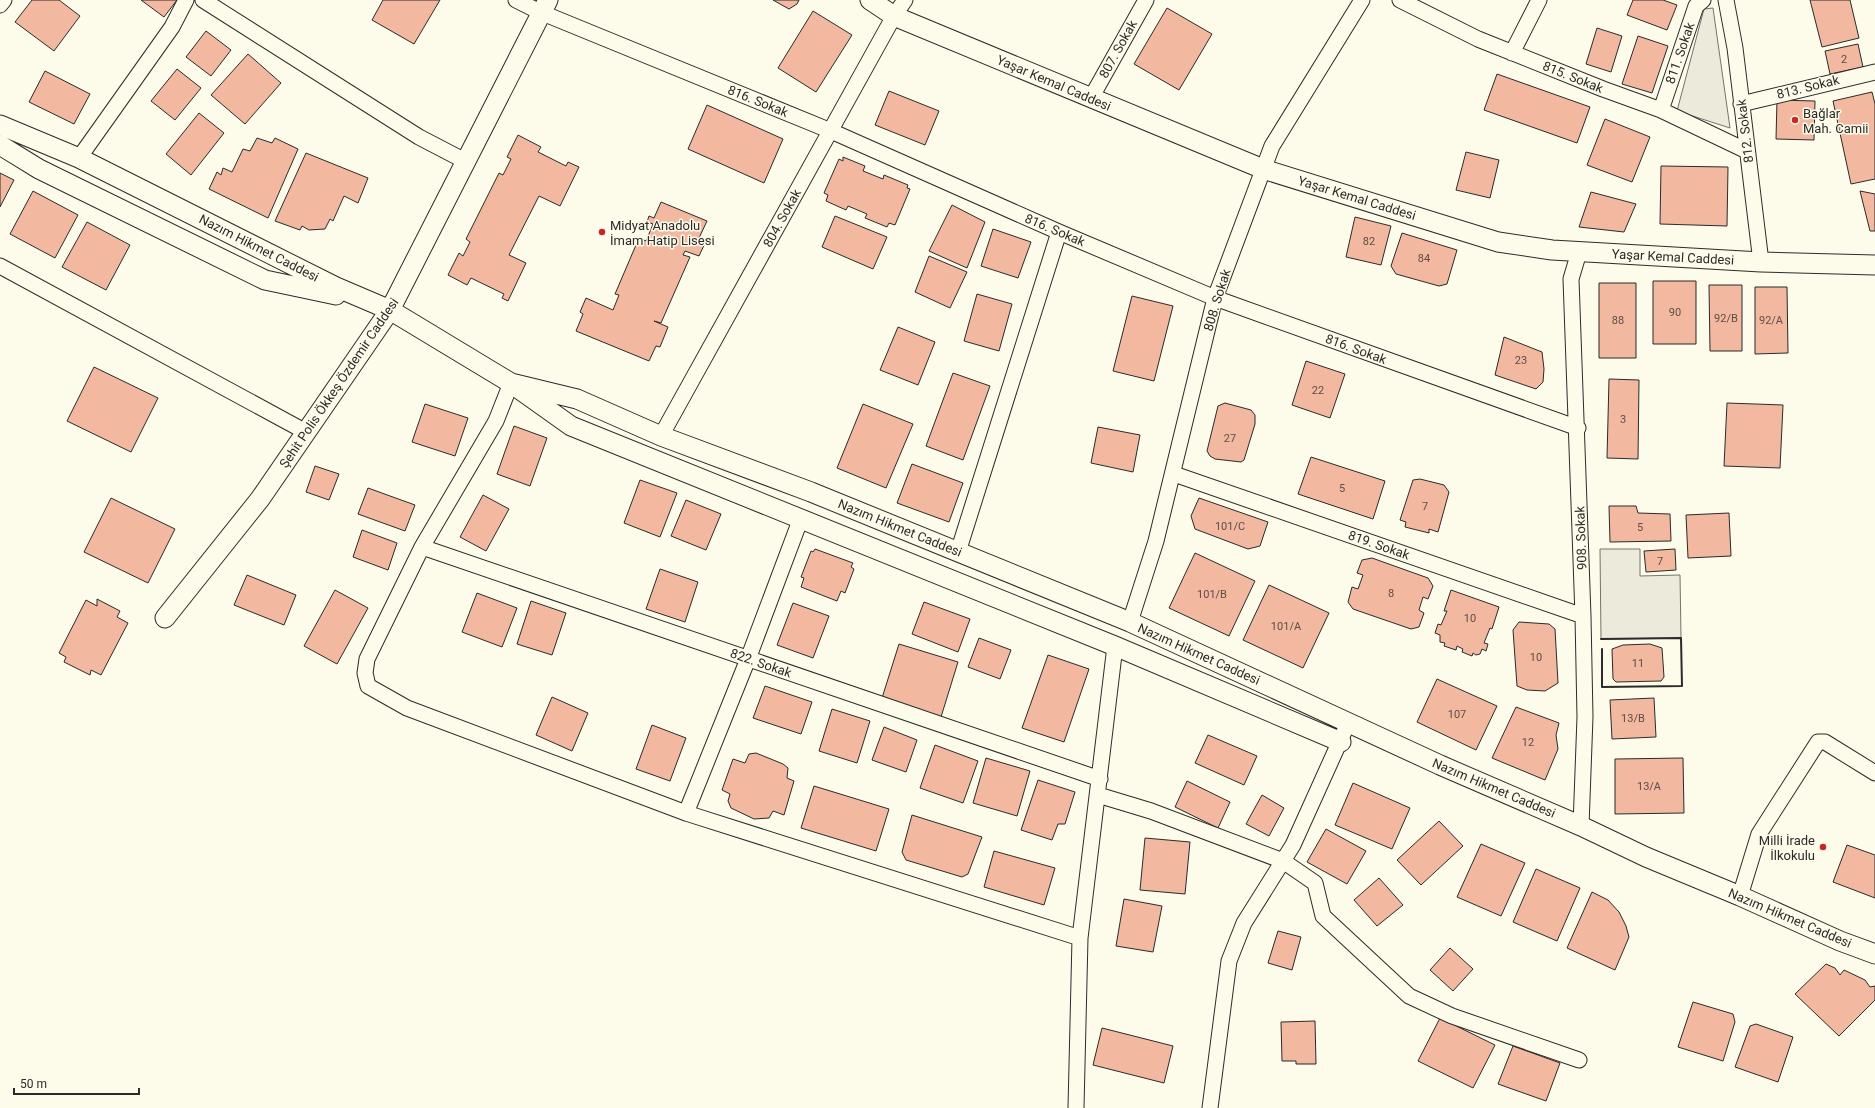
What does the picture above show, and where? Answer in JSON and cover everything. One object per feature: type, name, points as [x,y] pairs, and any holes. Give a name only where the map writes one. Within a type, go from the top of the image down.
[{"type":"street","points":[[0,6],[4,0]]},
{"type":"street","points":[[78,158],[172,27],[186,0]]},
{"type":"street","points":[[203,0],[419,137],[467,162]]},
{"type":"street","name":"816. Sokak","points":[[516,0],[544,6],[1059,232],[1215,298],[1578,428]]},
{"type":"street","name":"Yaşar Kemal Caddesi","points":[[870,0],[894,16],[1263,169],[1498,242],[1552,250],[1579,252],[1761,262],[1875,265]]},
{"type":"street","name":"804. Sokak","points":[[661,436],[894,16],[905,0]]},
{"type":"street","name":"807. Sokak","points":[[1091,98],[1146,0]]},
{"type":"street","name":"808. Sokak","points":[[1130,622],[1156,541],[1174,474],[1215,298],[1263,169],[1272,146],[1362,0]]},
{"type":"street","name":"815. Sokak","points":[[1400,0],[1478,39],[1603,89],[1661,110],[1747,151]]},
{"type":"street","points":[[1512,53],[1539,0]]},
{"type":"street","name":"811. Sokak","points":[[1661,110],[1696,6],[1703,0]]},
{"type":"street","name":"812. Sokak","points":[[1726,0],[1735,48],[1761,262]]},
{"type":"street","name":"Şehit Polis Ökkeş Özdemir Caddesi","points":[[165,618],[260,499],[390,310],[467,162],[544,6]]},
{"type":"street","name":"813. Sokak","points":[[1741,104],[1875,72]]},
{"type":"street","name":"Nazım Hikmet Caddesi","points":[[0,126],[78,158],[336,287],[390,310],[511,383],[571,426],[1115,646],[1341,742]]},
{"type":"street","points":[[0,145],[39,169],[265,280],[369,301]]},
{"type":"street","points":[[958,552],[1059,232]]},
{"type":"street","name":"908. Sokak","points":[[1579,252],[1571,279],[1574,383],[1578,428],[1585,718],[1581,826]]},
{"type":"street","points":[[0,266],[306,432]]},
{"type":"street","points":[[511,383],[496,421],[422,547],[367,659],[365,673],[368,686],[407,708],[686,813],[1080,938]]},
{"type":"street","name":"Nazım Hikmet Caddesi","points":[[511,383],[577,399],[661,436],[811,492],[1130,622],[1440,765],[1581,826],[1646,857],[1875,954]]},
{"type":"street","name":"819. Sokak","points":[[1174,474],[1583,616]]},
{"type":"street","points":[[686,813],[748,659],[801,518]]},
{"type":"street","name":"822. Sokak","points":[[422,547],[1100,779]]},
{"type":"street","points":[[1076,1108],[1080,938],[1115,646]]},
{"type":"street","points":[[1210,1108],[1229,961],[1244,923],[1293,846],[1341,742],[1348,722]]},
{"type":"street","points":[[1740,896],[1759,834],[1818,742],[1825,742],[1875,773]]},
{"type":"street","points":[[1098,795],[1151,811],[1283,861],[1315,883],[1323,916],[1410,996],[1452,1016],[1579,1060]]},
{"type":"shaded area","points":[[1713,8],[1730,128],[1677,111],[1704,9]]},
{"type":"shaded area","points":[[1600,549],[1640,549],[1640,576],[1680,575],[1681,638],[1601,639]]},
{"type":"building","points":[[32,0],[59,0],[80,16],[54,51],[15,22]]},
{"type":"building","points":[[141,0],[177,0],[164,17]]},
{"type":"building","points":[[383,0],[440,0],[414,44],[372,20]]},
{"type":"building","points":[[773,0],[799,0],[797,4],[789,9]]},
{"type":"building","points":[[1633,0],[1663,0],[1677,5],[1667,30],[1627,15]]},
{"type":"building","points":[[1810,0],[1850,0],[1859,38],[1822,47]]},
{"type":"building","points":[[1167,8],[1212,34],[1179,90],[1134,64]]},
{"type":"building","points":[[813,11],[852,35],[816,92],[778,68]]},
{"type":"building","points":[[1597,28],[1622,36],[1611,72],[1586,64]]},
{"type":"building","points":[[206,31],[231,50],[211,76],[186,57]]},
{"type":"building","points":[[1638,36],[1668,46],[1652,93],[1622,84]]},
{"type":"building","points":[[1858,44],[1863,67],[1830,74],[1825,51]]},
{"type":"building","points":[[248,54],[281,83],[245,124],[211,95]]},
{"type":"building","points":[[177,69],[201,88],[175,120],[151,101]]},
{"type":"building","points":[[45,71],[90,94],[74,124],[29,102]]},
{"type":"building","points":[[1497,74],[1590,107],[1577,143],[1484,110]]},
{"type":"building","points":[[889,91],[939,111],[925,145],[875,125]]},
{"type":"building","points":[[1872,92],[1875,104],[1875,179],[1851,184],[1833,101]]},
{"type":"building","name":"Bağlar Mah. Camii","points":[[1777,100],[1815,101],[1814,140],[1776,139]]},
{"type":"building","points":[[707,105],[783,139],[764,183],[688,149]]},
{"type":"building","points":[[199,113],[224,133],[191,175],[166,154]]},
{"type":"building","points":[[1605,119],[1650,137],[1632,182],[1587,165]]},
{"type":"building","points":[[518,135],[541,147],[538,152],[566,166],[568,162],[579,167],[560,206],[539,196],[509,255],[526,263],[508,301],[502,298],[504,294],[471,278],[467,285],[448,275],[459,253],[463,256],[470,242],[466,239],[499,173],[503,175],[511,159],[507,157]]},
{"type":"building","points":[[257,138],[272,143],[275,138],[298,149],[268,218],[209,189],[217,172],[221,175],[223,168],[232,172],[243,149],[250,151]]},
{"type":"building","points":[[1466,152],[1499,160],[1490,198],[1456,190]]},
{"type":"building","points":[[306,153],[368,178],[358,203],[344,196],[333,221],[330,219],[325,229],[309,230],[302,226],[300,230],[275,221]]},
{"type":"building","points":[[843,157],[865,166],[863,171],[883,179],[884,175],[908,185],[907,188],[910,189],[895,225],[889,223],[887,227],[865,218],[867,214],[848,206],[846,210],[826,201],[828,195],[824,193],[839,159],[843,161]]},
{"type":"building","points":[[1661,166],[1728,167],[1727,226],[1660,224]]},
{"type":"building","points":[[0,173],[14,180],[0,207]]},
{"type":"building","points":[[33,191],[78,215],[55,258],[10,234]]},
{"type":"building","points":[[1860,191],[1875,194],[1875,231],[1870,231]]},
{"type":"building","points":[[1591,192],[1636,204],[1624,232],[1579,227]]},
{"type":"building","points":[[661,202],[707,221],[699,238],[706,241],[699,256],[685,251],[683,255],[690,257],[661,323],[654,321],[668,327],[660,347],[656,346],[649,361],[576,331],[583,314],[580,312],[586,298],[613,310],[619,295],[615,294],[639,238],[646,241],[653,224],[647,222],[649,216],[654,218]]},
{"type":"building","points":[[952,205],[985,222],[967,268],[929,251]]},
{"type":"building","points":[[835,216],[887,237],[873,269],[822,247]]},
{"type":"building","points":[[1355,217],[1391,226],[1381,265],[1346,257]]},
{"type":"building","points":[[87,222],[130,245],[106,290],[62,267]]},
{"type":"building","points":[[993,229],[1031,242],[1018,278],[981,266]]},
{"type":"building","points":[[1402,233],[1457,250],[1447,284],[1439,286],[1396,274],[1391,266]]},
{"type":"building","points":[[929,256],[967,272],[950,308],[915,292]]},
{"type":"building","points":[[1653,281],[1696,281],[1696,344],[1653,344]]},
{"type":"building","points":[[1599,283],[1636,283],[1636,358],[1599,358]]},
{"type":"building","points":[[1709,285],[1742,285],[1742,351],[1710,351]]},
{"type":"building","points":[[1755,287],[1787,287],[1788,353],[1755,354]]},
{"type":"building","points":[[977,294],[1012,304],[999,351],[964,341]]},
{"type":"building","points":[[1132,296],[1173,306],[1154,381],[1113,371]]},
{"type":"building","points":[[898,327],[935,342],[918,385],[880,370]]},
{"type":"building","points":[[1504,337],[1542,352],[1544,369],[1543,382],[1536,389],[1495,375]]},
{"type":"building","points":[[1306,361],[1345,374],[1330,418],[1292,405]]},
{"type":"building","points":[[94,367],[158,398],[131,452],[67,421]]},
{"type":"building","points":[[953,373],[990,386],[963,460],[926,446]]},
{"type":"building","points":[[1609,379],[1639,380],[1638,459],[1607,458]]},
{"type":"building","points":[[1225,403],[1251,410],[1255,415],[1255,424],[1244,460],[1241,462],[1215,459],[1210,456],[1207,451],[1218,406]]},
{"type":"building","points":[[1727,403],[1783,405],[1780,468],[1724,466]]},
{"type":"building","points":[[425,404],[468,418],[455,456],[412,442]]},
{"type":"building","points":[[863,404],[913,424],[886,488],[837,468]]},
{"type":"building","points":[[514,426],[547,438],[530,486],[497,474]]},
{"type":"building","points":[[1098,427],[1140,435],[1133,472],[1091,463]]},
{"type":"building","points":[[1311,457],[1385,481],[1373,519],[1298,494]]},
{"type":"building","points":[[912,464],[963,483],[949,522],[897,503]]},
{"type":"building","points":[[315,466],[339,474],[329,500],[306,492]]},
{"type":"building","points":[[1420,479],[1444,485],[1449,492],[1438,532],[1429,529],[1429,533],[1405,527],[1406,522],[1400,520],[1413,480]]},
{"type":"building","points":[[640,480],[677,493],[660,537],[624,523]]},
{"type":"building","points":[[368,488],[415,505],[405,531],[358,514]]},
{"type":"building","points":[[483,495],[509,509],[486,551],[460,537]]},
{"type":"building","points":[[111,498],[175,529],[148,583],[84,552]]},
{"type":"building","points":[[1199,498],[1268,522],[1260,546],[1248,549],[1195,529],[1191,516]]},
{"type":"building","points":[[686,500],[721,514],[706,550],[671,536]]},
{"type":"building","points":[[1609,506],[1636,506],[1638,513],[1670,514],[1671,541],[1610,542]]},
{"type":"building","points":[[1729,513],[1731,556],[1688,558],[1686,515]]},
{"type":"building","points":[[362,530],[397,543],[388,570],[353,557]]},
{"type":"building","points":[[815,549],[853,563],[851,567],[854,569],[845,593],[841,591],[837,601],[801,587],[804,578],[801,577],[811,551],[813,552]]},
{"type":"building","points":[[1675,549],[1676,570],[1646,572],[1644,551]]},
{"type":"building","points":[[1195,553],[1255,581],[1229,636],[1169,608]]},
{"type":"building","points":[[1372,558],[1428,578],[1433,586],[1428,599],[1423,597],[1419,610],[1424,613],[1419,627],[1411,629],[1353,609],[1348,602],[1352,587],[1358,589],[1363,575],[1357,573],[1362,560]]},
{"type":"building","points":[[660,569],[698,582],[685,622],[646,609]]},
{"type":"building","points":[[247,575],[296,595],[284,625],[234,605]]},
{"type":"building","points":[[1269,585],[1329,613],[1303,668],[1243,640]]},
{"type":"building","points":[[335,590],[368,608],[337,664],[304,646]]},
{"type":"building","points":[[1451,590],[1499,607],[1492,629],[1490,628],[1484,643],[1488,644],[1486,651],[1482,649],[1480,654],[1476,655],[1473,653],[1472,656],[1462,652],[1463,649],[1457,646],[1456,650],[1444,646],[1445,643],[1440,642],[1440,635],[1435,633],[1438,624],[1441,625],[1447,611],[1444,611]]},
{"type":"building","points":[[477,593],[517,608],[502,647],[462,632]]},
{"type":"building","points":[[97,599],[120,611],[117,617],[128,623],[101,675],[91,670],[90,675],[64,662],[66,657],[59,653],[86,600],[97,606]]},
{"type":"building","points":[[531,601],[566,613],[552,655],[517,644]]},
{"type":"building","points":[[924,602],[970,619],[958,652],[912,634]]},
{"type":"building","points":[[793,603],[829,616],[813,658],[777,645]]},
{"type":"building","points":[[1519,622],[1549,624],[1555,629],[1558,683],[1545,691],[1527,690],[1517,686],[1513,630]]},
{"type":"building","points":[[979,638],[1011,650],[1000,679],[968,667]]},
{"type":"building","points":[[899,644],[958,662],[941,717],[882,698]]},
{"type":"building","points":[[1650,644],[1662,648],[1664,677],[1661,681],[1616,682],[1613,679],[1612,649],[1623,645]]},
{"type":"building","points":[[1048,655],[1089,669],[1064,742],[1022,728]]},
{"type":"building","points":[[1437,679],[1497,706],[1476,750],[1417,722]]},
{"type":"building","points":[[765,686],[812,702],[801,734],[753,718]]},
{"type":"building","points":[[552,697],[588,713],[572,751],[536,735]]},
{"type":"building","points":[[1654,698],[1656,737],[1612,739],[1610,700]]},
{"type":"building","points":[[1516,707],[1559,723],[1556,735],[1558,749],[1545,780],[1492,758]]},
{"type":"building","points":[[832,709],[870,721],[857,763],[819,751]]},
{"type":"building","points":[[652,725],[686,738],[670,781],[636,769]]},
{"type":"building","points":[[884,727],[917,740],[906,772],[872,760]]},
{"type":"building","points":[[1208,735],[1257,756],[1244,785],[1195,763]]},
{"type":"building","points":[[935,745],[978,761],[963,803],[920,788]]},
{"type":"building","points":[[756,753],[783,764],[788,768],[787,778],[794,781],[784,815],[773,811],[769,818],[754,819],[731,808],[728,801],[730,794],[722,790],[733,759],[745,763],[749,754]]},
{"type":"building","points":[[986,758],[1030,771],[1017,816],[973,803]]},
{"type":"building","points":[[1683,758],[1684,813],[1615,814],[1615,759]]},
{"type":"building","points":[[1038,780],[1075,792],[1065,824],[1058,824],[1052,840],[1021,830]]},
{"type":"building","points":[[1187,781],[1230,802],[1218,828],[1175,807]]},
{"type":"building","points":[[1353,783],[1410,808],[1392,849],[1335,825]]},
{"type":"building","points":[[814,786],[889,809],[876,851],[801,828]]},
{"type":"building","points":[[1262,795],[1284,808],[1269,836],[1246,824]]},
{"type":"building","points":[[912,815],[982,837],[968,874],[962,877],[906,860],[902,852]]},
{"type":"building","points":[[1439,821],[1463,846],[1421,885],[1397,860]]},
{"type":"building","points":[[1326,829],[1366,851],[1347,884],[1307,862]]},
{"type":"building","points":[[1145,838],[1190,842],[1185,894],[1140,890]]},
{"type":"building","points":[[1481,844],[1525,863],[1501,916],[1457,897]]},
{"type":"building","points":[[1847,845],[1875,855],[1875,898],[1833,882]]},
{"type":"building","points":[[994,851],[1055,868],[1044,905],[984,887]]},
{"type":"building","points":[[1536,869],[1580,888],[1557,941],[1513,922]]},
{"type":"building","points":[[1379,878],[1403,905],[1377,926],[1354,900]]},
{"type":"building","points":[[1592,892],[1608,900],[1619,912],[1626,926],[1629,937],[1615,970],[1567,948]]},
{"type":"building","points":[[1124,899],[1162,906],[1153,952],[1116,946]]},
{"type":"building","points":[[1278,931],[1301,937],[1292,970],[1268,963]]},
{"type":"building","points":[[1450,948],[1473,969],[1453,991],[1430,970]]},
{"type":"building","points":[[1826,964],[1835,968],[1840,975],[1844,970],[1865,980],[1870,987],[1875,986],[1875,1000],[1839,1036],[1795,994]]},
{"type":"building","points":[[1693,1002],[1733,1014],[1735,1022],[1723,1061],[1678,1047]]},
{"type":"building","points":[[1440,1018],[1495,1045],[1473,1088],[1418,1061]]},
{"type":"building","points":[[1315,1021],[1316,1064],[1296,1064],[1296,1061],[1282,1061],[1281,1022]]},
{"type":"building","points":[[1756,1024],[1793,1037],[1778,1082],[1735,1067],[1750,1026]]},
{"type":"building","points":[[1102,1028],[1173,1046],[1164,1083],[1093,1065]]},
{"type":"building","points":[[1513,1046],[1560,1063],[1546,1101],[1498,1084]]},
{"type":"wall","points":[[1601,639],[1681,638],[1682,686],[1602,687],[1602,649]]},
{"type":"place","name":"Bağlar Mah. Camii","points":[[1795,120]]},
{"type":"place","name":"Midyat Anadolu İmam Hatip Lisesi","points":[[602,232]]},
{"type":"place","name":"Milli İrade İlkokulu","points":[[1823,847]]}]
